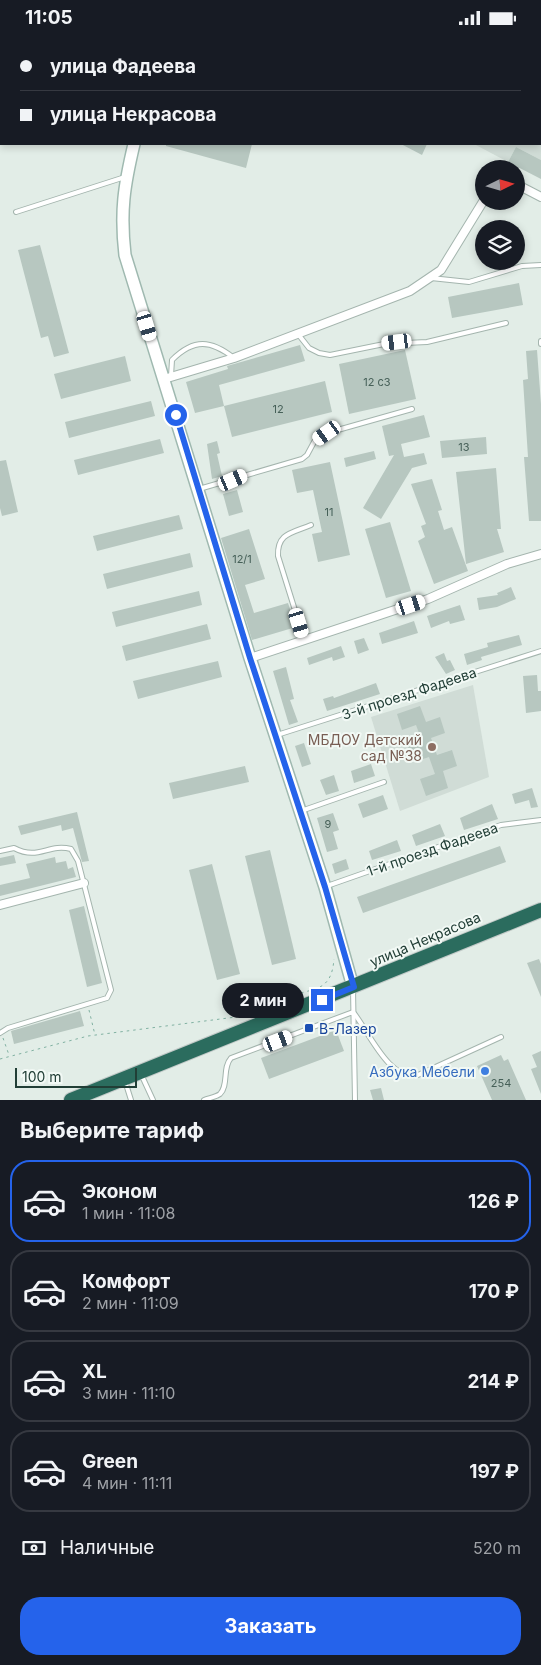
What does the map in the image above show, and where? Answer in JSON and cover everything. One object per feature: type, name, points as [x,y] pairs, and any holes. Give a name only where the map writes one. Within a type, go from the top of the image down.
[{"type":"highway","name":"улица Некрасова","points":[[71,1100],[124,1079],[303,1000],[354,987],[538,912]]},
{"type":"main road","points":[[134,145],[123,196],[121,222],[125,255],[168,378],[250,658],[277,735],[354,987]]},
{"type":"street","points":[[525,189],[541,197]]},
{"type":"street","points":[[168,378],[234,358],[378,305],[410,291],[441,269],[478,210]]},
{"type":"street","points":[[250,658],[428,599],[507,564],[541,554]]},
{"type":"street","points":[[0,905],[84,883]]},
{"type":"lane","points":[[16,212],[126,177]]},
{"type":"lane","points":[[430,277],[469,282],[522,266],[541,265]]},
{"type":"lane","points":[[298,334],[309,348],[319,353],[330,355],[384,343],[427,342],[506,323]]},
{"type":"lane","points":[[168,378],[172,360],[184,350],[200,345],[210,343],[219,346],[234,358]]},
{"type":"lane","points":[[199,489],[302,459],[307,455],[314,442],[327,433],[412,409]]},
{"type":"lane","points":[[304,639],[278,556],[278,547],[285,535],[311,525]]},
{"type":"lane","name":"3-й проезд Фадеева","points":[[277,735],[541,651]]},
{"type":"lane","points":[[301,811],[384,782]]},
{"type":"lane","name":"1-й проезд Фадеева","points":[[325,887],[501,825],[541,820]]},
{"type":"lane","points":[[0,851],[14,848],[27,855],[61,848],[71,849],[78,861],[111,990],[107,998],[8,1028],[1,1033]]},
{"type":"lane","points":[[354,987],[355,1100]]},
{"type":"lane","points":[[353,1012],[391,1065],[411,1076],[418,1075],[501,1037]]},
{"type":"lane","points":[[204,1100],[220,1094],[223,1088],[226,1063],[231,1059],[353,1012]]},
{"type":"lane","points":[[140,1072],[153,1100]]},
{"type":"lane","points":[[124,1079],[131,1100]]},
{"type":"path","points":[[0,1059],[95,1035],[236,1017],[303,1000],[326,984],[332,975],[334,952],[343,949]]},
{"type":"path","points":[[87,1004],[95,1035]]},
{"type":"path","points":[[1,1033],[9,1057]]},
{"type":"shaded area","points":[[476,145],[541,145],[541,160],[516,147],[509,160],[504,160]]},
{"type":"shaded area","name":"МБДОУ Детский сад №38","points":[[473,685],[489,777],[400,811],[371,717]]},
{"type":"building","points":[[166,145],[252,145],[246,168]]},
{"type":"building","points":[[403,145],[427,145],[422,155]]},
{"type":"building","points":[[516,147],[541,160],[541,179],[525,171],[525,160],[509,160]]},
{"type":"building","points":[[40,245],[69,353],[54,357],[48,336],[41,338],[18,250]]},
{"type":"building","points":[[519,283],[523,305],[452,318],[448,297]]},
{"type":"building","points":[[300,345],[305,361],[219,385],[224,406],[195,413],[186,382],[228,369],[227,366]]},
{"type":"building","points":[[405,350],[416,399],[349,414],[339,364]]},
{"type":"building","points":[[537,350],[541,404],[541,521],[529,521],[524,457],[528,457],[523,380],[528,379],[526,351]]},
{"type":"building","points":[[125,356],[131,381],[61,399],[54,374]]},
{"type":"building","points":[[325,381],[332,412],[232,437],[224,406]]},
{"type":"building","points":[[151,401],[155,416],[69,438],[65,422]]},
{"type":"building","points":[[424,415],[430,437],[401,444],[404,457],[424,453],[427,464],[412,468],[381,519],[363,508],[394,455],[389,456],[382,426]]},
{"type":"building","points":[[486,437],[487,454],[442,458],[440,441]]},
{"type":"building","points":[[160,439],[164,453],[78,475],[74,460]]},
{"type":"building","points":[[217,441],[220,453],[217,454],[222,476],[212,479],[207,444]]},
{"type":"building","points":[[374,451],[376,459],[346,467],[344,458]]},
{"type":"building","points":[[6,460],[18,512],[2,516],[0,508],[0,461]]},
{"type":"building","points":[[330,462],[350,555],[318,562],[312,534],[322,532],[313,490],[297,493],[292,470]]},
{"type":"building","points":[[496,468],[501,529],[497,529],[504,552],[466,564],[456,472]]},
{"type":"building","points":[[432,479],[442,510],[438,511],[444,530],[452,527],[468,571],[434,584],[418,541],[425,537],[421,526],[426,524],[411,484]]},
{"type":"building","points":[[237,490],[243,512],[229,516],[223,494]]},
{"type":"building","points":[[179,515],[183,529],[97,551],[93,536]]},
{"type":"building","points":[[390,522],[411,591],[386,598],[365,529]]},
{"type":"building","points":[[249,529],[265,579],[245,585],[254,613],[288,603],[296,627],[252,640],[221,538]]},
{"type":"building","points":[[190,553],[193,567],[107,589],[103,574]]},
{"type":"building","points":[[511,587],[516,599],[497,607],[479,610],[477,598],[498,595],[497,593]]},
{"type":"building","points":[[199,591],[202,605],[116,627],[112,612]]},
{"type":"building","points":[[460,605],[465,620],[450,624],[449,621],[431,628],[427,616]]},
{"type":"building","points":[[414,621],[418,633],[382,644],[379,633]]},
{"type":"building","points":[[207,624],[211,639],[126,661],[122,646]]},
{"type":"building","points":[[519,635],[522,645],[481,657],[482,660],[467,665],[464,654],[488,647],[487,643]]},
{"type":"building","points":[[364,638],[369,650],[358,654],[354,641]]},
{"type":"building","points":[[341,646],[345,657],[333,661],[332,657],[309,665],[307,658]]},
{"type":"building","points":[[444,653],[447,661],[450,660],[455,670],[446,674],[435,657]]},
{"type":"building","points":[[218,661],[222,677],[138,699],[133,681]]},
{"type":"building","points":[[286,667],[294,699],[290,700],[298,722],[289,725],[273,671]]},
{"type":"building","points":[[537,675],[538,691],[541,691],[541,711],[526,713],[523,676]]},
{"type":"building","points":[[376,683],[380,694],[327,711],[323,699],[333,696],[334,698]]},
{"type":"building","points":[[420,706],[426,722],[440,717],[445,733],[431,738],[437,755],[452,750],[457,766],[443,771],[448,788],[426,796],[420,779],[435,774],[429,757],[414,762],[408,747],[422,741],[416,725],[402,730],[397,714]]},
{"type":"building","points":[[304,743],[311,764],[302,767],[295,746]]},
{"type":"building","points":[[371,764],[375,776],[354,783],[351,771]]},
{"type":"building","points":[[245,766],[249,782],[173,799],[169,783]]},
{"type":"building","points":[[334,775],[339,791],[326,795],[320,780]]},
{"type":"building","points":[[532,788],[538,807],[531,808],[529,800],[515,804],[512,794]]},
{"type":"building","points":[[383,795],[388,809],[363,818],[358,804]]},
{"type":"building","points":[[492,804],[498,819],[464,830],[460,818]]},
{"type":"building","points":[[77,812],[89,861],[82,862],[73,828],[62,831],[61,825],[21,835],[18,826]]},
{"type":"building","points":[[333,813],[339,830],[333,832],[338,849],[327,852],[317,818]]},
{"type":"building","points":[[440,824],[445,836],[416,846],[412,835]]},
{"type":"building","points":[[397,840],[401,851],[372,860],[369,851]]},
{"type":"building","points":[[500,846],[506,862],[363,913],[357,897]]},
{"type":"building","points":[[270,850],[296,959],[272,965],[245,856]]},
{"type":"building","points":[[14,855],[16,863],[0,866],[0,858]]},
{"type":"building","points":[[55,857],[56,863],[66,861],[68,869],[73,867],[76,877],[0,896],[0,885],[30,878],[26,864]]},
{"type":"building","points":[[346,859],[349,869],[335,874],[332,864]]},
{"type":"building","points":[[212,864],[240,974],[217,980],[189,870]]},
{"type":"building","points":[[84,906],[102,983],[87,987],[69,910]]},
{"type":"building","points":[[539,959],[541,964],[541,997],[527,963]]},
{"type":"building","points":[[80,1011],[84,1026],[14,1044],[11,1031]]},
{"type":"building","points":[[336,1030],[344,1051],[269,1079],[261,1058]]},
{"type":"building","points":[[541,1051],[541,1094],[531,1069],[537,1067],[532,1055]]},
{"type":"building","points":[[501,1055],[504,1061],[508,1059],[526,1100],[492,1100],[477,1066]]},
{"type":"building","points":[[381,1088],[384,1100],[373,1100],[370,1090]]},
{"type":"place","name":"МБДОУ Детский сад №38","points":[[432,747]]},
{"type":"place","name":"В-Лазер","points":[[309,1028]]},
{"type":"place","name":"Азбука Мебели","points":[[485,1071]]},
{"type":"route","points":[[176,415],[250,658],[277,735],[325,887],[354,987],[322,1000]]}]
